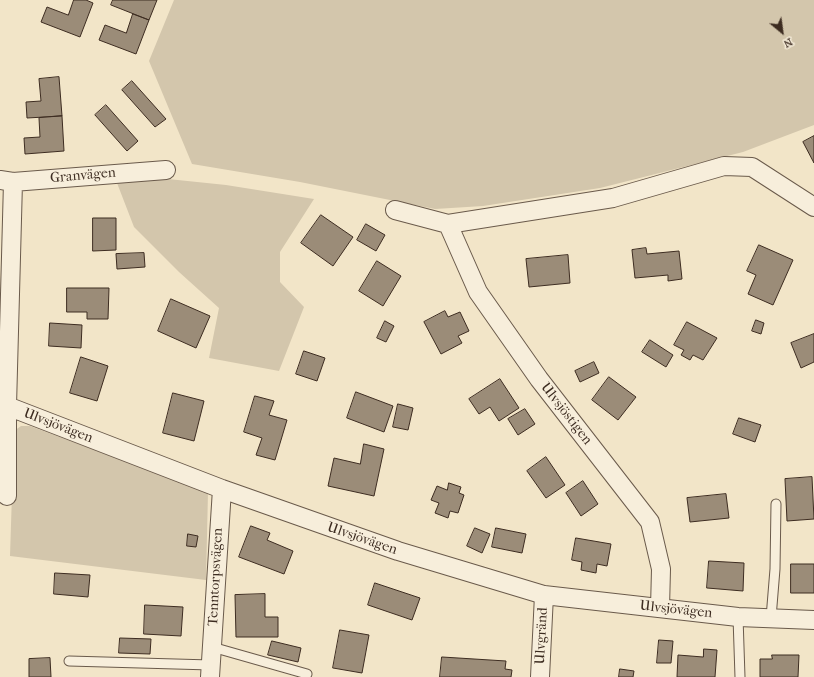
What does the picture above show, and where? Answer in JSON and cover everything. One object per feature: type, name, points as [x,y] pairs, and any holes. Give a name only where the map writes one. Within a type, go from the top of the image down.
[{"type":"street","points":[[395,210],[448,224],[613,198],[724,166],[752,167],[814,207]]},
{"type":"street","name":"Granvägen","points":[[7,181],[166,170]]},
{"type":"street","points":[[7,181],[4,406],[7,496]]},
{"type":"street","name":"Ulvsjöstigen","points":[[448,224],[478,292],[539,379],[650,522],[661,569],[660,608]]},
{"type":"street","name":"Ulvsjövägen","points":[[4,406],[222,489],[398,551],[544,595],[738,617],[814,620]]},
{"type":"street","name":"Tenntorpsvägen","points":[[211,671],[222,489]]},
{"type":"street","name":"Ulvgränd","points":[[540,677],[544,595]]},
{"type":"lane","points":[[771,618],[775,569],[776,504]]},
{"type":"lane","points":[[738,617],[740,677]]},
{"type":"lane","points":[[212,647],[307,674]]},
{"type":"lane","name":"Tenntorpsvägen","points":[[69,661],[211,671]]},
{"type":"shaded area","points":[[174,0],[814,0],[814,125],[743,152],[600,188],[483,206],[435,209],[300,182],[192,164],[149,61]]},
{"type":"shaded area","points":[[168,179],[226,185],[314,199],[280,252],[280,282],[304,307],[279,371],[209,358],[219,308],[179,272],[134,227],[117,183]]},
{"type":"shaded area","points":[[21,426],[30,426],[208,492],[206,580],[10,556],[14,431]]},
{"type":"building","points":[[74,0],[86,0],[93,3],[80,37],[41,22],[47,7],[68,15]]},
{"type":"building","points":[[113,0],[157,0],[149,20],[111,5]]},
{"type":"building","points":[[133,14],[149,20],[136,54],[99,40],[105,25],[126,33]]},
{"type":"building","points":[[59,77],[62,116],[27,118],[26,102],[41,101],[39,79]]},
{"type":"building","points":[[132,81],[166,119],[155,127],[122,90]]},
{"type":"building","points":[[106,105],[138,141],[127,151],[95,115]]},
{"type":"building","points":[[62,116],[64,151],[25,154],[24,138],[40,137],[39,118]]},
{"type":"building","points":[[814,136],[814,163],[803,142]]},
{"type":"building","points":[[321,215],[353,237],[333,266],[301,243]]},
{"type":"building","points":[[93,218],[116,218],[116,250],[93,251]]},
{"type":"building","points":[[366,224],[385,235],[376,251],[357,240]]},
{"type":"building","points":[[759,245],[793,260],[773,305],[748,294],[756,275],[747,271]]},
{"type":"building","points":[[646,248],[647,254],[679,251],[682,279],[668,281],[668,275],[635,278],[632,250]]},
{"type":"building","points":[[144,253],[145,267],[117,269],[116,254]]},
{"type":"building","points":[[568,255],[570,283],[529,287],[526,259]]},
{"type":"building","points":[[377,261],[401,276],[383,306],[359,291]]},
{"type":"building","points":[[67,288],[109,288],[108,319],[87,319],[87,312],[67,312]]},
{"type":"building","points":[[171,299],[210,316],[196,348],[158,331]]},
{"type":"building","points":[[445,311],[448,317],[460,312],[469,331],[458,336],[462,343],[441,354],[424,322]]},
{"type":"building","points":[[756,320],[764,323],[761,334],[752,331]]},
{"type":"building","points":[[385,321],[394,326],[386,342],[377,338]]},
{"type":"building","points":[[687,322],[717,338],[703,360],[693,355],[690,360],[681,355],[684,350],[674,345]]},
{"type":"building","points":[[50,323],[82,325],[81,348],[49,346]]},
{"type":"building","points":[[814,334],[814,362],[801,368],[791,343]]},
{"type":"building","points":[[650,340],[673,355],[666,367],[642,352]]},
{"type":"building","points":[[304,351],[325,358],[317,381],[296,374]]},
{"type":"building","points":[[81,357],[108,366],[97,401],[70,393]]},
{"type":"building","points":[[594,362],[599,373],[580,382],[575,371]]},
{"type":"building","points":[[609,377],[636,397],[618,420],[592,400]]},
{"type":"building","points":[[500,379],[519,408],[499,421],[490,407],[479,414],[469,399]]},
{"type":"building","points":[[356,392],[393,406],[384,432],[347,418]]},
{"type":"building","points":[[173,393],[204,401],[194,441],[163,433]]},
{"type":"building","points":[[255,396],[274,401],[269,415],[287,420],[275,460],[256,455],[262,438],[244,432]]},
{"type":"building","points":[[398,404],[413,408],[408,430],[393,427]]},
{"type":"building","points":[[525,409],[535,424],[518,435],[508,419]]},
{"type":"building","points":[[739,418],[761,425],[755,442],[733,434]]},
{"type":"building","points":[[364,444],[384,449],[374,496],[328,486],[334,458],[360,464]]},
{"type":"building","points":[[546,457],[565,485],[546,498],[527,471]]},
{"type":"building","points":[[812,477],[814,519],[787,521],[785,479]]},
{"type":"building","points":[[583,481],[598,504],[581,516],[566,493]]},
{"type":"building","points":[[449,483],[461,487],[459,493],[464,495],[458,513],[450,511],[448,518],[435,513],[439,503],[431,500],[437,486],[447,490]]},
{"type":"building","points":[[726,494],[729,518],[690,522],[687,498]]},
{"type":"building","points":[[251,526],[270,533],[267,540],[293,551],[284,574],[239,557]]},
{"type":"building","points":[[475,528],[490,534],[482,553],[467,546]]},
{"type":"building","points":[[496,528],[526,534],[522,553],[492,547]]},
{"type":"building","points":[[188,534],[198,536],[196,547],[187,546]]},
{"type":"building","points":[[576,538],[611,544],[607,566],[597,564],[596,573],[581,570],[582,562],[572,560]]},
{"type":"building","points":[[709,561],[744,563],[743,591],[707,588]]},
{"type":"building","points":[[791,564],[814,564],[814,593],[791,593]]},
{"type":"building","points":[[55,573],[90,575],[88,597],[54,594]]},
{"type":"building","points":[[375,583],[420,598],[412,620],[368,605]]},
{"type":"building","points":[[265,594],[265,617],[278,617],[278,637],[236,637],[235,595]]},
{"type":"building","points":[[145,605],[183,607],[181,636],[144,634]]},
{"type":"building","points":[[340,630],[369,635],[362,673],[333,668]]},
{"type":"building","points":[[120,638],[151,639],[150,654],[119,653]]},
{"type":"building","points":[[659,640],[673,641],[671,663],[657,663]]},
{"type":"building","points":[[272,641],[301,648],[298,662],[268,655]]},
{"type":"building","points":[[704,649],[717,650],[715,677],[677,677],[678,655],[703,657]]},
{"type":"building","points":[[772,655],[799,655],[798,677],[760,677],[760,659],[772,659]]},
{"type":"building","points":[[442,657],[506,661],[505,669],[512,670],[511,677],[440,677]]},
{"type":"building","points":[[50,658],[51,677],[29,677],[29,659]]},
{"type":"building","points":[[620,669],[634,671],[633,677],[619,677]]}]
